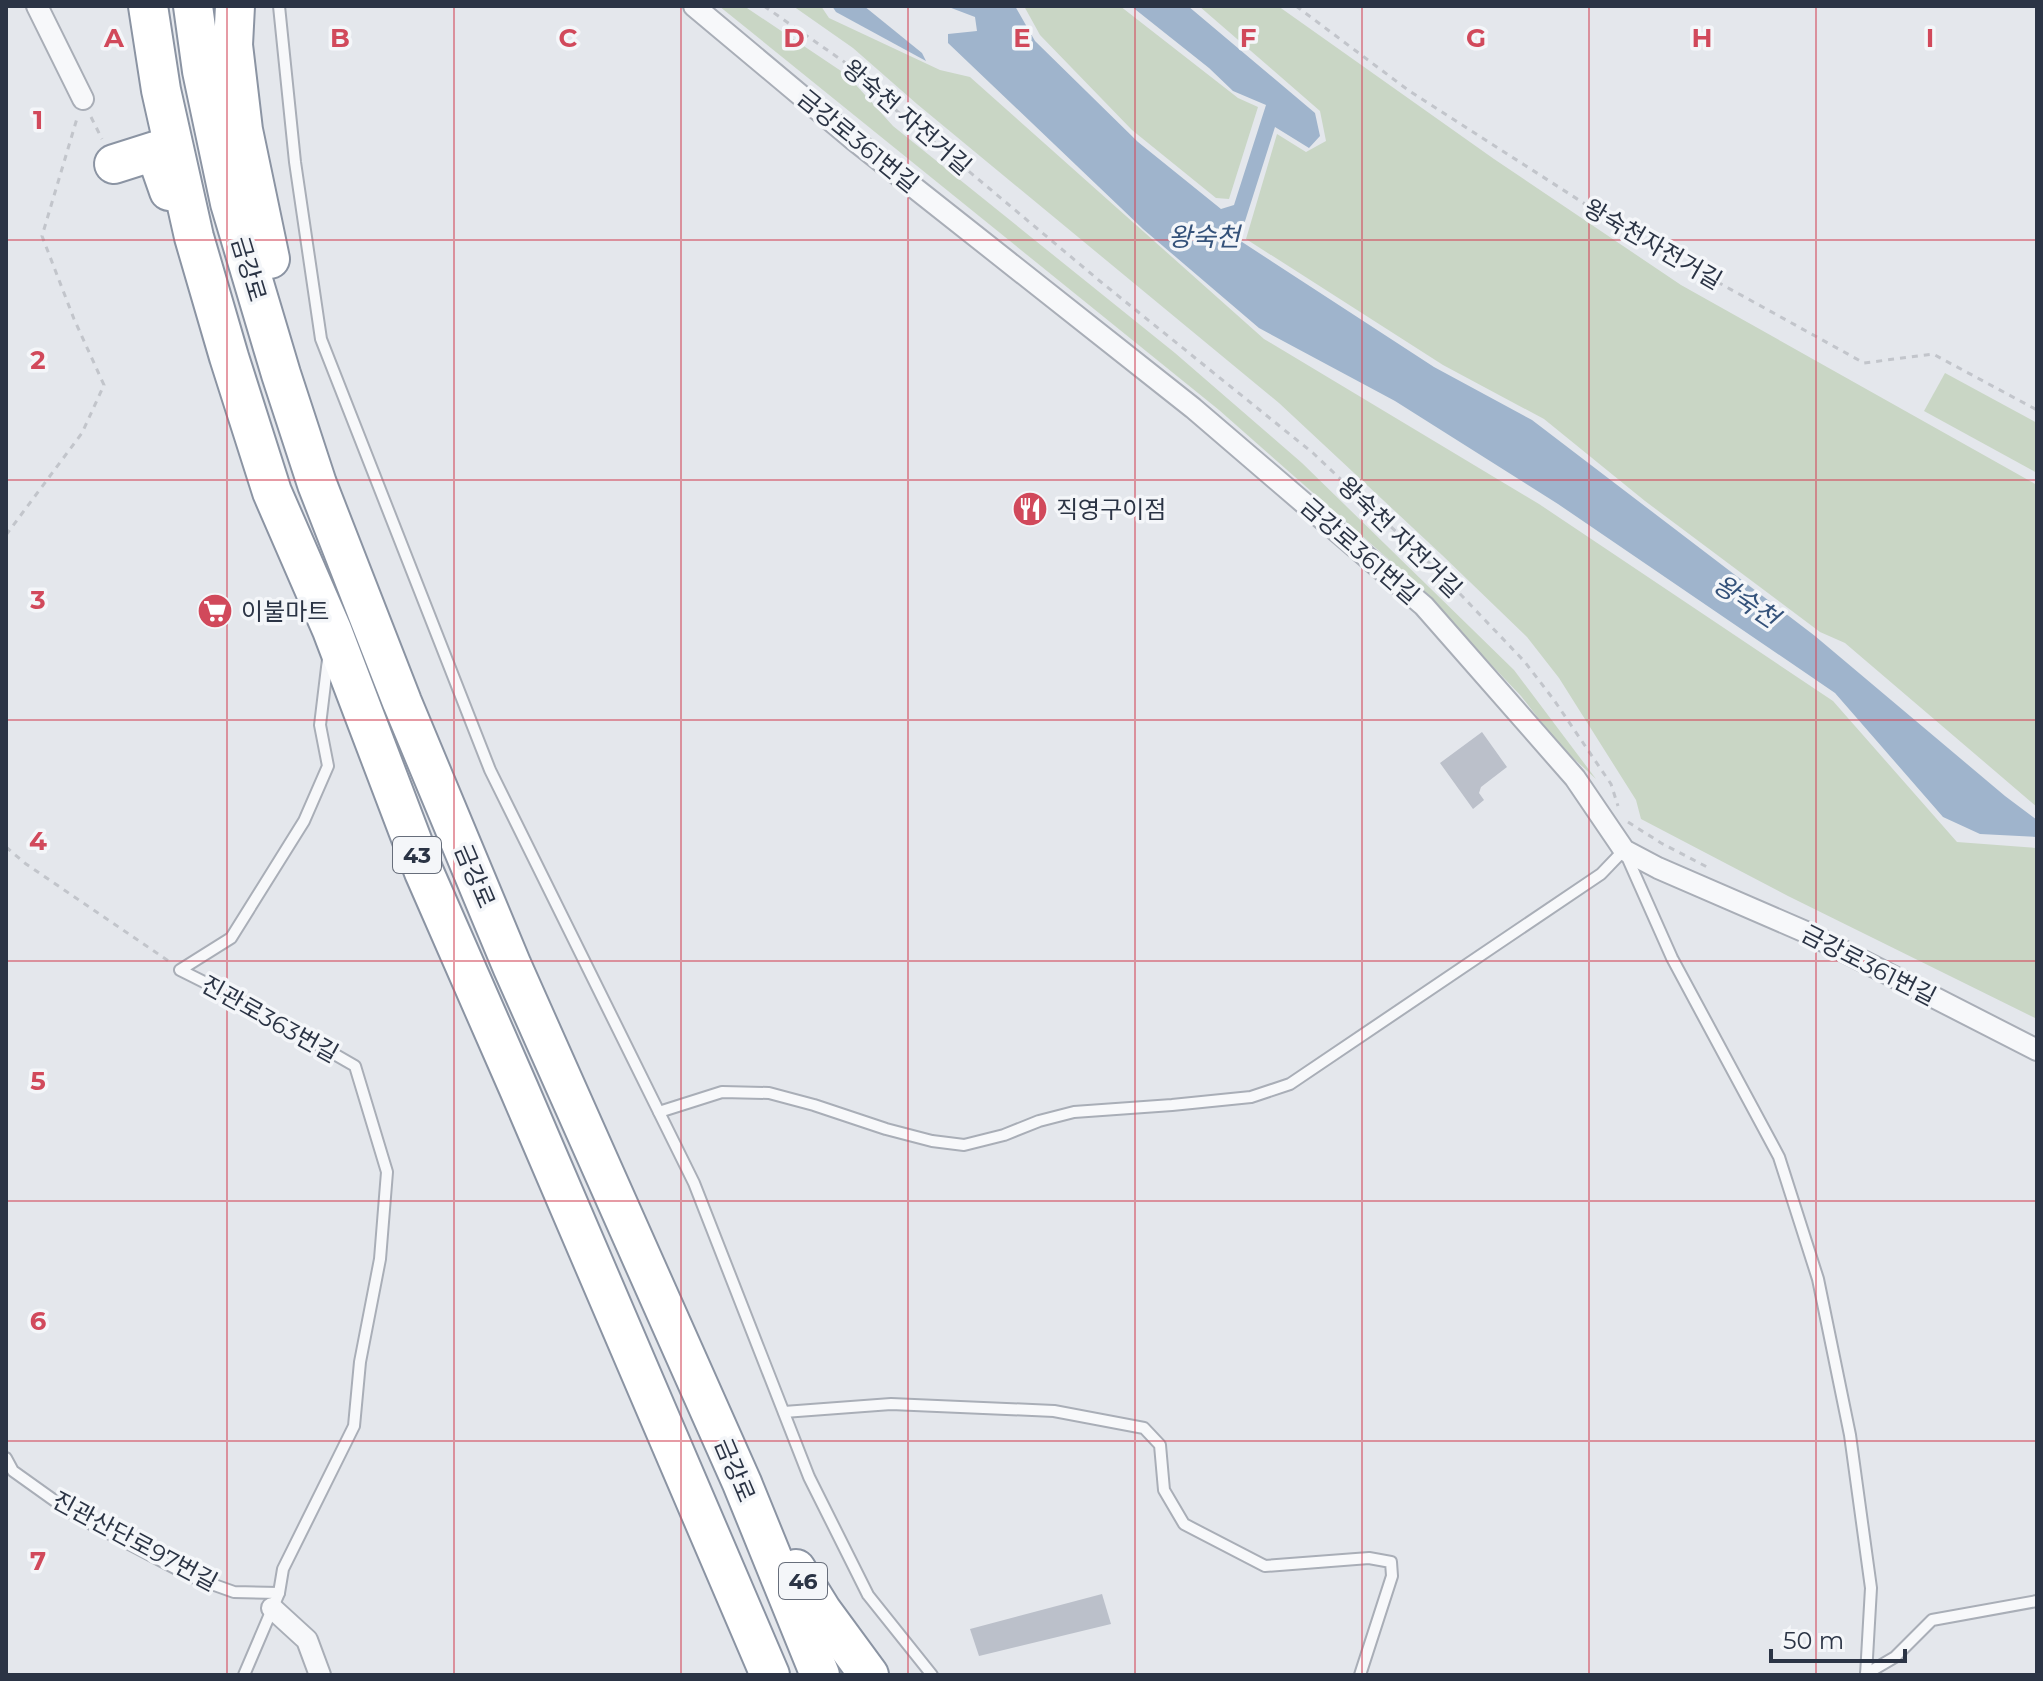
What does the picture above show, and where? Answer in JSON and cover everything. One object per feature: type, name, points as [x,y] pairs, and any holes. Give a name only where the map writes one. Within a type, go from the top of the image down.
[{"type":"highway","name":"금강로","points":[[148,6],[161,90],[194,237],[272,492],[332,630],[424,872],[770,1675]]},
{"type":"highway","name":"금강로","points":[[193,6],[202,71],[230,203],[317,484],[402,702],[512,966],[742,1483],[820,1675]]},
{"type":"highway","points":[[235,6],[233,45],[243,130],[317,484]]},
{"type":"highway","points":[[114,164],[155,151],[229,357]]},
{"type":"highway","name":"46","points":[[742,1483],[822,1611],[869,1675]]},
{"type":"street","points":[[37,6],[83,99]]},
{"type":"street","name":"금강로361번길","points":[[694,6],[854,140],[1193,408],[1424,606],[1575,778],[1624,850],[1658,868],[1808,933],[2037,1050]]},
{"type":"street","points":[[275,1600],[307,1640],[320,1675]]},
{"type":"lane","points":[[279,6],[295,162],[321,339],[490,770],[694,1183],[809,1477],[868,1595],[932,1675]]},
{"type":"lane","name":"진관로363번길","points":[[180,970],[231,938],[304,821],[328,766],[320,725],[332,630]]},
{"type":"lane","points":[[659,1112],[722,1092],[769,1093],[886,1129],[932,1141],[964,1145],[1074,1112],[1251,1097],[1290,1084],[1344,1050],[1601,874],[1624,850],[1672,958],[1779,1157],[1818,1279],[1850,1435],[1871,1588],[1866,1675]]},
{"type":"lane","name":"진관로363번길","points":[[180,970],[355,1066],[387,1172],[380,1259],[360,1362],[354,1426],[283,1569],[275,1600],[244,1675]]},
{"type":"lane","points":[[784,1412],[891,1404],[1054,1411],[1144,1428],[1160,1445],[1164,1490],[1184,1524],[1265,1566],[1369,1558],[1391,1562],[1392,1576],[1360,1675]]},
{"type":"lane","name":"진관산단로97번길","points":[[6,1458],[13,1471],[76,1516],[192,1577],[234,1592],[275,1600]]},
{"type":"lane","points":[[1866,1675],[1895,1657],[1932,1620],[2037,1601]]},
{"type":"path","name":"왕숙천 자전거길","points":[[764,6],[853,68],[908,121],[1323,462],[1443,576],[1524,661],[1611,784],[1619,808]]},
{"type":"path","name":"왕숙천자전거길","points":[[1296,6],[1408,90],[1599,213],[1864,363],[1933,354],[2037,410]]},
{"type":"path","points":[[83,99],[114,164]]},
{"type":"path","points":[[6,535],[82,433],[104,385],[42,236],[83,99]]},
{"type":"path","points":[[1623,815],[1644,833],[1717,872]]},
{"type":"path","points":[[6,847],[180,970]]},
{"type":"green space","points":[[719,6],[744,6],[847,75],[893,126],[1175,353],[1302,463],[1514,670],[1596,779],[1559,745],[1521,696],[1403,572],[1219,410]]},
{"type":"green space","points":[[793,6],[821,6],[829,18],[940,70],[970,77],[1264,339],[1539,504],[1833,701],[1957,842],[2037,848],[2037,1019],[1788,896],[1641,819],[1636,800],[1559,678],[1527,637],[1442,555],[1279,403],[853,48]]},
{"type":"green space","points":[[1024,6],[1120,6],[1238,98],[1258,107],[1229,199],[1216,198],[1132,130],[1040,35]]},
{"type":"green space","points":[[1199,6],[1278,6],[1494,159],[1681,285],[2037,485],[2037,807],[1845,643],[1820,632],[1645,501],[1544,419],[1443,365],[1246,239],[1277,134],[1306,152],[1326,141],[1320,111]]},
{"type":"green space","points":[[1945,373],[2037,423],[2037,473],[1924,411]]},
{"type":"water","points":[[832,6],[864,6],[922,53],[926,61],[836,12]]},
{"type":"water","name":"왕숙천","points":[[946,6],[1015,6],[1035,41],[1138,142],[1221,209],[1234,205],[1266,105],[1233,91],[1131,6],[1188,6],[1315,113],[1320,136],[1309,148],[1275,127],[1239,240],[1434,367],[1532,420],[1815,636],[2037,820],[2037,837],[1980,834],[1943,817],[1835,693],[1558,504],[1395,401],[1259,328],[1143,229],[948,43],[948,34],[977,31],[975,17]]},
{"type":"building","points":[[1482,732],[1507,767],[1481,787],[1479,793],[1484,800],[1473,809],[1440,763]]},
{"type":"building","points":[[1102,1594],[1111,1624],[979,1656],[970,1629]]},
{"type":"place","name":"직영구이점","points":[[1030,509]]},
{"type":"place","name":"이불마트","points":[[215,611]]}]
